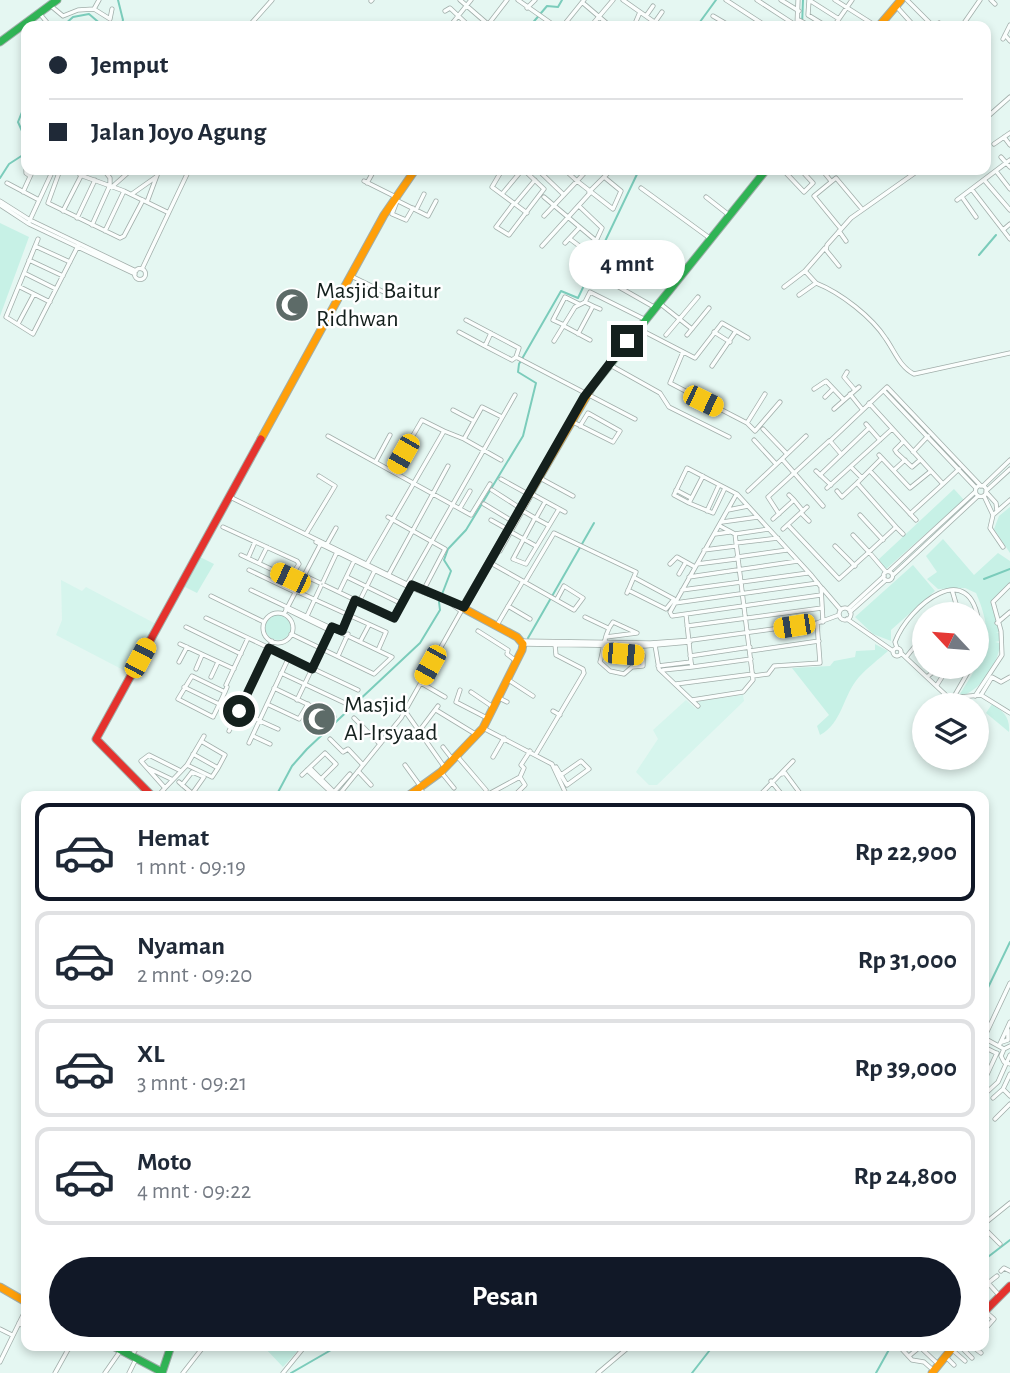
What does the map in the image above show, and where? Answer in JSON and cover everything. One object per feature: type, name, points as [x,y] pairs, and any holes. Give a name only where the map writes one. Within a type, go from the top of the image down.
[{"type":"street","points":[[94,9],[99,0]]},
{"type":"street","points":[[253,21],[272,0]]},
{"type":"street","points":[[460,0],[484,21]]},
{"type":"street","points":[[454,21],[471,0]]},
{"type":"street","points":[[492,21],[507,0]]},
{"type":"street","points":[[518,0],[547,21]]},
{"type":"street","points":[[527,8],[534,0]]},
{"type":"street","points":[[622,0],[654,21]]},
{"type":"street","points":[[726,0],[758,21]]},
{"type":"street","points":[[757,0],[789,21]]},
{"type":"street","points":[[781,0],[799,12]]},
{"type":"street","points":[[798,0],[800,20]]},
{"type":"street","points":[[818,21],[808,15],[809,0],[839,19],[852,0]]},
{"type":"street","points":[[835,0],[870,21]]},
{"type":"street","points":[[907,0],[929,21]]},
{"type":"street","points":[[965,21],[980,0]]},
{"type":"street","points":[[595,21],[611,1]]},
{"type":"street","points":[[567,21],[584,2],[602,21]]},
{"type":"street","points":[[31,21],[54,3],[63,16],[78,10],[94,9],[110,19],[112,9]]},
{"type":"street","points":[[883,21],[898,3],[911,21]]},
{"type":"street","points":[[646,16],[653,6]]},
{"type":"street","points":[[446,11],[449,7],[464,21]]},
{"type":"street","points":[[636,21],[640,12]]},
{"type":"street","points":[[656,21],[662,12]]},
{"type":"street","points":[[40,15],[45,21]]},
{"type":"street","points":[[713,16],[722,21]]},
{"type":"street","points":[[1010,25],[1004,37],[1010,41]]},
{"type":"street","points":[[0,42],[21,28]]},
{"type":"street","points":[[991,112],[1009,101]]},
{"type":"street","points":[[994,144],[1010,133]]},
{"type":"street","points":[[1004,137],[1010,145]]},
{"type":"street","points":[[976,217],[959,198],[973,191],[1009,163],[1001,156]]},
{"type":"street","points":[[996,172],[1010,188]]},
{"type":"street","points":[[29,222],[51,175]]},
{"type":"street","points":[[58,175],[47,201],[77,218],[123,237],[157,176]]},
{"type":"street","points":[[63,211],[80,175],[132,194],[167,211]]},
{"type":"street","points":[[108,175],[112,186]]},
{"type":"street","points":[[92,225],[112,186],[123,175]]},
{"type":"street","points":[[0,203],[29,222],[135,272],[142,269],[167,211],[186,175]]},
{"type":"street","points":[[371,175],[365,182],[428,216],[436,201]]},
{"type":"street","points":[[147,791],[96,739],[351,276],[412,175]]},
{"type":"street","points":[[499,175],[492,185],[528,213]]},
{"type":"street","points":[[502,194],[519,175]]},
{"type":"street","points":[[530,175],[536,180],[544,189],[510,235],[496,228],[536,180]]},
{"type":"street","points":[[543,175],[564,195]]},
{"type":"street","points":[[542,246],[579,206],[590,192],[604,177],[621,191],[612,209],[590,192],[572,175]]},
{"type":"street","points":[[544,216],[582,175]]},
{"type":"street","points":[[340,791],[405,711],[586,394],[762,175]]},
{"type":"street","points":[[788,175],[804,192],[813,183],[806,175]]},
{"type":"street","points":[[826,175],[831,181]]},
{"type":"street","points":[[784,287],[805,271],[862,209],[912,175]]},
{"type":"street","points":[[23,192],[30,176]]},
{"type":"street","points":[[132,194],[157,176]]},
{"type":"street","points":[[846,241],[814,196],[831,181],[838,179],[862,209]]},
{"type":"street","points":[[77,218],[95,180]]},
{"type":"street","points":[[985,181],[1010,210]]},
{"type":"street","points":[[7,183],[39,200]]},
{"type":"street","points":[[640,188],[711,239]]},
{"type":"street","points":[[105,231],[124,191]]},
{"type":"street","points":[[973,191],[1008,227],[1010,239]]},
{"type":"street","points":[[396,199],[392,214],[406,220],[424,194]]},
{"type":"street","points":[[544,197],[594,239]]},
{"type":"street","points":[[706,197],[730,216]]},
{"type":"street","points":[[569,239],[590,254],[601,227],[579,206]]},
{"type":"street","points":[[565,243],[579,228]]},
{"type":"street","points":[[38,239],[6,317],[33,334],[78,246]]},
{"type":"street","points":[[35,246],[70,262]]},
{"type":"street","points":[[826,246],[839,266]]},
{"type":"street","points":[[625,260],[632,247]]},
{"type":"street","points":[[628,254],[677,280]]},
{"type":"street","points":[[29,260],[63,276]]},
{"type":"street","points":[[135,272],[137,279],[144,278],[146,272],[142,269]]},
{"type":"street","points":[[805,271],[816,283],[861,313],[885,338],[899,361],[914,374],[1010,353]]},
{"type":"street","points":[[24,273],[56,289]]},
{"type":"street","points":[[596,274],[656,305],[692,329]]},
{"type":"street","points":[[351,276],[390,295]]},
{"type":"street","points":[[799,295],[816,283]]},
{"type":"street","points":[[20,288],[50,302]]},
{"type":"street","points":[[554,341],[590,292],[644,319]]},
{"type":"street","points":[[18,324],[34,294]]},
{"type":"street","points":[[579,304],[565,297],[553,320],[590,340]]},
{"type":"street","points":[[666,335],[698,297]]},
{"type":"street","points":[[585,302],[600,309]]},
{"type":"street","points":[[578,334],[593,306]]},
{"type":"street","points":[[687,335],[709,308]]},
{"type":"street","points":[[466,320],[519,348],[520,359]]},
{"type":"street","points":[[638,328],[695,358],[721,322],[748,338]]},
{"type":"street","points":[[712,366],[736,331]]},
{"type":"street","points":[[459,332],[512,360],[520,359],[635,419]]},
{"type":"street","points":[[713,332],[730,342]]},
{"type":"street","points":[[485,346],[491,333]]},
{"type":"street","points":[[683,352],[670,383],[747,423],[755,431],[780,402]]},
{"type":"street","points":[[610,365],[660,393],[669,407],[729,437]]},
{"type":"street","points":[[834,409],[857,388],[844,377],[847,372]]},
{"type":"street","points":[[814,389],[824,381],[844,400]]},
{"type":"street","points":[[779,514],[768,498],[888,387],[932,433],[960,469]]},
{"type":"street","points":[[825,397],[834,388]]},
{"type":"street","points":[[883,390],[927,437],[996,503],[990,532],[1003,547]]},
{"type":"street","points":[[747,423],[765,394]]},
{"type":"street","points":[[850,394],[862,409]]},
{"type":"street","points":[[296,570],[393,618],[431,541],[515,395]]},
{"type":"street","points":[[869,403],[943,484]]},
{"type":"street","points":[[464,439],[482,407],[502,417]]},
{"type":"street","points":[[453,410],[474,421]]},
{"type":"street","points":[[571,421],[580,426],[613,442],[620,429],[588,413],[580,426]]},
{"type":"street","points":[[393,470],[422,420],[501,460]]},
{"type":"street","points":[[820,475],[868,426],[880,440]]},
{"type":"street","points":[[763,429],[787,454]]},
{"type":"street","points":[[816,471],[829,487],[892,429]]},
{"type":"street","points":[[367,564],[444,430]]},
{"type":"street","points":[[913,452],[932,433]]},
{"type":"street","points":[[376,461],[390,435]]},
{"type":"street","points":[[328,436],[471,515],[490,484]]},
{"type":"street","points":[[748,491],[806,436]]},
{"type":"street","points":[[754,440],[776,464]]},
{"type":"street","points":[[830,440],[841,454]]},
{"type":"street","points":[[332,446],[337,441]]},
{"type":"street","points":[[904,442],[895,450],[912,467],[920,460]]},
{"type":"street","points":[[837,491],[842,496],[870,471],[880,456],[911,489],[931,471]]},
{"type":"street","points":[[782,459],[823,506]]},
{"type":"street","points":[[893,471],[905,460]]},
{"type":"street","points":[[981,491],[1010,460]]},
{"type":"street","points":[[389,574],[448,466]]},
{"type":"street","points":[[851,467],[862,478]]},
{"type":"street","points":[[725,488],[713,513],[674,496],[687,468],[703,476],[725,488],[737,495],[841,609],[849,611]]},
{"type":"street","points":[[910,514],[960,469]]},
{"type":"street","points":[[847,619],[849,611],[887,575],[981,491],[1010,469]]},
{"type":"street","points":[[870,471],[916,520]]},
{"type":"street","points":[[306,534],[335,486],[319,476]]},
{"type":"street","points":[[689,503],[703,476]]},
{"type":"street","points":[[538,477],[573,496]]},
{"type":"street","points":[[501,479],[565,512]]},
{"type":"street","points":[[857,483],[903,534]]},
{"type":"street","points":[[707,512],[719,485]]},
{"type":"street","points":[[492,490],[548,525]]},
{"type":"street","points":[[460,508],[470,491]]},
{"type":"street","points":[[676,491],[691,498]]},
{"type":"street","points":[[737,495],[689,577],[671,616],[821,595]]},
{"type":"street","points":[[789,495],[804,510],[809,521]]},
{"type":"street","points":[[228,496],[354,561],[494,623],[522,643],[655,644],[690,641],[823,622],[839,615],[841,609]]},
{"type":"street","points":[[773,519],[794,500]]},
{"type":"street","points":[[994,513],[1010,500]]},
{"type":"street","points":[[545,502],[513,559],[525,565],[558,509]]},
{"type":"street","points":[[484,504],[512,521]]},
{"type":"street","points":[[728,510],[748,506]]},
{"type":"street","points":[[500,551],[512,521],[522,509]]},
{"type":"street","points":[[783,529],[804,510]]},
{"type":"street","points":[[860,515],[883,540]]},
{"type":"street","points":[[388,517],[445,550],[423,591]]},
{"type":"street","points":[[721,524],[758,517]]},
{"type":"street","points":[[491,520],[536,547]]},
{"type":"street","points":[[692,700],[743,692],[753,675],[736,545],[733,533],[721,524]]},
{"type":"street","points":[[788,525],[839,579],[896,527]]},
{"type":"street","points":[[223,527],[297,561],[296,570],[290,578],[241,555]]},
{"type":"street","points":[[327,544],[336,528]]},
{"type":"street","points":[[715,534],[769,529]]},
{"type":"street","points":[[484,633],[508,606],[554,533],[636,572],[628,592],[666,609],[674,599],[635,578]]},
{"type":"street","points":[[853,535],[887,575]]},
{"type":"street","points":[[704,550],[778,538]]},
{"type":"street","points":[[248,558],[255,542]]},
{"type":"street","points":[[318,542],[411,586]]},
{"type":"street","points":[[286,610],[318,542]]},
{"type":"street","points":[[835,546],[855,566]]},
{"type":"street","points":[[259,563],[267,547]]},
{"type":"street","points":[[670,564],[675,556],[696,565],[788,549]]},
{"type":"street","points":[[309,618],[337,552]]},
{"type":"street","points":[[339,592],[354,561]]},
{"type":"street","points":[[689,577],[798,561]]},
{"type":"street","points":[[489,562],[575,610],[583,598],[565,586],[555,597]]},
{"type":"street","points":[[679,574],[686,562]]},
{"type":"street","points":[[249,570],[386,633],[379,648]]},
{"type":"street","points":[[342,631],[375,570]]},
{"type":"street","points":[[682,590],[809,573]]},
{"type":"street","points":[[346,577],[402,604]]},
{"type":"street","points":[[675,603],[819,585]]},
{"type":"street","points":[[819,585],[823,622]]},
{"type":"street","points":[[982,693],[1002,655],[1002,636],[993,602],[1010,585]]},
{"type":"street","points":[[251,590],[282,604],[286,610],[292,624],[291,634],[283,642],[272,641],[264,635],[264,622],[273,613],[286,610],[342,631],[392,657],[374,674],[291,634]]},
{"type":"street","points":[[952,590],[955,602]]},
{"type":"street","points":[[893,651],[897,635],[908,620],[937,594],[952,590],[970,594],[975,602]]},
{"type":"street","points":[[211,596],[264,622]]},
{"type":"street","points":[[508,606],[530,618]]},
{"type":"street","points":[[687,626],[822,608]]},
{"type":"street","points":[[997,623],[1010,612]]},
{"type":"street","points":[[686,614],[692,665]]},
{"type":"street","points":[[839,615],[912,661]]},
{"type":"street","points":[[586,617],[608,628]]},
{"type":"street","points":[[205,618],[358,690]]},
{"type":"street","points":[[604,652],[643,655],[643,666],[632,667],[624,674],[615,673],[600,664],[608,628],[615,621],[637,633],[605,642]]},
{"type":"street","points":[[676,684],[768,674],[774,666],[820,663],[817,623]]},
{"type":"street","points":[[361,640],[369,625]]},
{"type":"street","points":[[186,627],[241,654]]},
{"type":"street","points":[[298,700],[332,629]]},
{"type":"street","points":[[478,631],[508,650],[507,654],[517,655]]},
{"type":"street","points":[[338,656],[348,634]]},
{"type":"street","points":[[210,723],[248,638]]},
{"type":"street","points":[[229,732],[272,641]]},
{"type":"street","points":[[690,656],[819,641]]},
{"type":"street","points":[[416,791],[443,770],[483,728],[495,708],[522,643]]},
{"type":"street","points":[[536,754],[584,671],[555,654],[555,643]]},
{"type":"street","points":[[180,644],[234,669]]},
{"type":"street","points":[[655,644],[659,668],[698,706]]},
{"type":"street","points":[[179,662],[187,647]]},
{"type":"street","points":[[907,656],[912,650]]},
{"type":"street","points":[[196,669],[203,655]]},
{"type":"street","points":[[249,743],[289,657]]},
{"type":"street","points":[[659,668],[751,659]]},
{"type":"street","points":[[211,677],[218,662]]},
{"type":"street","points":[[281,673],[347,704]]},
{"type":"street","points":[[991,675],[1001,682],[1010,677]]},
{"type":"street","points":[[977,693],[991,675]]},
{"type":"street","points":[[213,717],[180,701],[184,687],[192,676],[225,692]]},
{"type":"street","points":[[508,679],[533,696]]},
{"type":"street","points":[[930,679],[945,693]]},
{"type":"street","points":[[937,685],[940,679]]},
{"type":"street","points":[[421,683],[445,697]]},
{"type":"street","points":[[184,687],[278,729]]},
{"type":"street","points":[[274,688],[334,717]]},
{"type":"street","points":[[460,691],[456,702],[489,719]]},
{"type":"street","points":[[471,692],[495,708]]},
{"type":"street","points":[[499,698],[507,702]]},
{"type":"street","points":[[989,699],[1009,709]]},
{"type":"street","points":[[267,704],[298,719],[308,704]]},
{"type":"street","points":[[419,730],[437,708],[477,735]]},
{"type":"street","points":[[553,710],[560,715]]},
{"type":"street","points":[[405,711],[454,788]]},
{"type":"street","points":[[354,718],[380,744]]},
{"type":"street","points":[[483,728],[552,764],[567,785],[589,769],[581,761],[561,775]]},
{"type":"street","points":[[252,735],[270,744]]},
{"type":"street","points":[[162,791],[179,770],[187,765],[203,738],[225,755],[210,777],[187,765]]},
{"type":"street","points":[[493,757],[504,738]]},
{"type":"street","points":[[330,739],[343,752],[348,749],[363,765]]},
{"type":"street","points":[[443,747],[486,790]]},
{"type":"street","points":[[521,765],[530,751]]},
{"type":"street","points":[[302,775],[325,753],[336,764],[321,780]]},
{"type":"street","points":[[164,788],[141,761],[147,754],[179,770]]},
{"type":"street","points":[[193,754],[218,768]]},
{"type":"street","points":[[495,791],[520,777],[524,768],[515,761]]},
{"type":"street","points":[[764,791],[793,761]]},
{"type":"street","points":[[552,764],[565,791]]},
{"type":"street","points":[[405,765],[422,791]]},
{"type":"street","points":[[144,766],[172,779]]},
{"type":"street","points":[[308,769],[332,791]]},
{"type":"street","points":[[358,771],[371,785]]},
{"type":"street","points":[[189,791],[180,784],[192,772],[204,777],[196,791]]},
{"type":"street","points":[[772,782],[784,773],[798,791]]},
{"type":"street","points":[[339,791],[350,774]]},
{"type":"street","points":[[519,791],[525,785],[520,777]]},
{"type":"street","points":[[772,782],[779,791]]},
{"type":"street","points":[[989,1027],[1010,983]]},
{"type":"street","points":[[1000,1044],[1008,1040],[1007,1028],[1010,1022]]},
{"type":"street","points":[[989,1040],[1000,1044],[1004,1049]]},
{"type":"street","points":[[989,1072],[999,1055],[1010,1046]]},
{"type":"street","points":[[989,1050],[1008,1064]]},
{"type":"street","points":[[989,1090],[998,1083],[1010,1055]]},
{"type":"street","points":[[993,1098],[1003,1089],[1010,1074]]},
{"type":"street","points":[[1003,1089],[1010,1096]]},
{"type":"street","points":[[995,1119],[1010,1104]]},
{"type":"street","points":[[989,1221],[1010,1203]]},
{"type":"street","points":[[989,1229],[1000,1244]]},
{"type":"street","points":[[1001,1271],[1004,1268],[1010,1271]]},
{"type":"street","points":[[989,1282],[997,1276]]},
{"type":"street","points":[[989,1284],[999,1295]]},
{"type":"street","points":[[989,1306],[1010,1286]]},
{"type":"street","points":[[0,1287],[21,1299]]},
{"type":"street","points":[[0,1362],[21,1319]]},
{"type":"street","points":[[0,1329],[12,1335]]},
{"type":"street","points":[[55,1373],[67,1351]]},
{"type":"street","points":[[105,1373],[120,1351]]},
{"type":"street","points":[[123,1351],[163,1373],[170,1351]]},
{"type":"street","points":[[129,1373],[137,1351]]},
{"type":"street","points":[[183,1373],[200,1351]]},
{"type":"street","points":[[283,1373],[301,1351]]},
{"type":"street","points":[[598,1373],[624,1351]]},
{"type":"street","points":[[905,1351],[909,1356],[934,1369]]},
{"type":"street","points":[[909,1356],[915,1351]]},
{"type":"street","points":[[923,1351],[934,1369]]},
{"type":"street","points":[[934,1369],[948,1351]]},
{"type":"street","points":[[955,1351],[965,1362]]},
{"type":"street","points":[[965,1351],[972,1357]]},
{"type":"street","points":[[945,1356],[954,1365]]},
{"type":"shaded area","points":[[0,223],[29,237],[0,316]]},
{"type":"shaded area","points":[[954,489],[964,500],[886,569],[878,560]]},
{"type":"shaded area","points":[[1010,507],[1010,553],[994,529],[999,516]]},
{"type":"shaded area","points":[[943,539],[974,575],[998,553],[1010,561],[1010,582],[991,602],[999,632],[996,633],[1000,633],[1000,641],[995,642],[1000,643],[996,660],[989,672],[989,602],[979,602],[976,593],[965,588],[938,589],[927,579],[937,572],[926,556]]},
{"type":"shaded area","points":[[198,556],[214,564],[197,593],[181,585]]},
{"type":"shaded area","points":[[913,565],[935,591],[923,602],[912,602],[912,611],[891,630],[891,641],[873,634],[855,617]]},
{"type":"shaded area","points":[[61,580],[82,591],[86,587],[156,624],[129,673],[56,635],[62,620]]},
{"type":"shaded area","points":[[278,614],[287,618],[291,627],[287,636],[278,640],[269,636],[265,627],[269,618]]},
{"type":"shaded area","points":[[875,644],[888,651],[859,677],[838,717],[820,735],[817,726],[829,715],[792,668],[830,666],[834,661],[855,657],[856,651],[875,650]]},
{"type":"shaded area","points":[[969,679],[984,679],[973,690],[960,693]]},
{"type":"shaded area","points":[[743,695],[744,701],[657,785],[649,785],[636,772],[658,739],[653,730],[686,700],[696,709],[700,701]]},
{"type":"shaded area","points":[[992,704],[1005,715],[1009,732],[989,715]]},
{"type":"shaded area","points":[[268,1351],[297,1351],[283,1367]]},
{"type":"waterway","points":[[118,0],[123,21]]},
{"type":"waterway","points":[[534,21],[547,6],[558,7],[562,0]]},
{"type":"waterway","points":[[701,21],[716,0]]},
{"type":"waterway","points":[[802,21],[803,0]]},
{"type":"waterway","points":[[69,21],[73,17],[89,14],[97,21]]},
{"type":"waterway","points":[[21,114],[18,122],[21,129]]},
{"type":"waterway","points":[[0,178],[9,164],[21,156]]},
{"type":"waterway","points":[[279,791],[292,766],[307,749],[420,643],[440,610],[439,602],[451,571],[444,560],[448,549],[466,530],[523,436],[536,383],[518,372],[519,364],[561,291],[578,298],[637,175]]},
{"type":"waterway","points":[[979,255],[996,235]]},
{"type":"waterway","points":[[528,638],[594,523]]},
{"type":"waterway","points":[[984,579],[1010,569]]},
{"type":"waterway","points":[[989,986],[1010,942]]},
{"type":"waterway","points":[[989,1256],[1010,1240]]},
{"type":"waterway","points":[[291,1373],[329,1351]]},
{"type":"waterway","points":[[692,1373],[709,1351]]},
{"type":"waterway","points":[[876,1373],[888,1351]]},
{"type":"traffic: fast","points":[[28,21],[57,0]]},
{"type":"traffic: fast","points":[[0,42],[21,27]]},
{"type":"traffic: fast","points":[[592,387],[762,175]]},
{"type":"traffic: fast","points":[[122,1351],[162,1372]]},
{"type":"traffic: fast","points":[[162,1373],[169,1351]]},
{"type":"traffic: slow","points":[[883,21],[901,0]]},
{"type":"traffic: slow","points":[[261,439],[384,215],[412,175]]},
{"type":"traffic: slow","points":[[415,791],[441,772],[483,728],[522,650],[523,644],[517,637],[463,608],[592,387]]},
{"type":"traffic: slow","points":[[0,1287],[21,1299]]},
{"type":"traffic: slow","points":[[932,1373],[950,1351]]},
{"type":"traffic: jam","points":[[147,791],[96,739],[261,439]]},
{"type":"traffic: jam","points":[[989,1307],[1010,1286]]},
{"type":"place","name":"Masjid Baitur Ridhwan","points":[[292,305]]},
{"type":"place","name":"Masjid Al-Irsyaad","points":[[319,719]]},
{"type":"route","points":[[239,711],[269,648],[312,669],[332,627],[342,631],[355,600],[394,618],[412,585],[464,607],[584,397],[627,341]]}]
